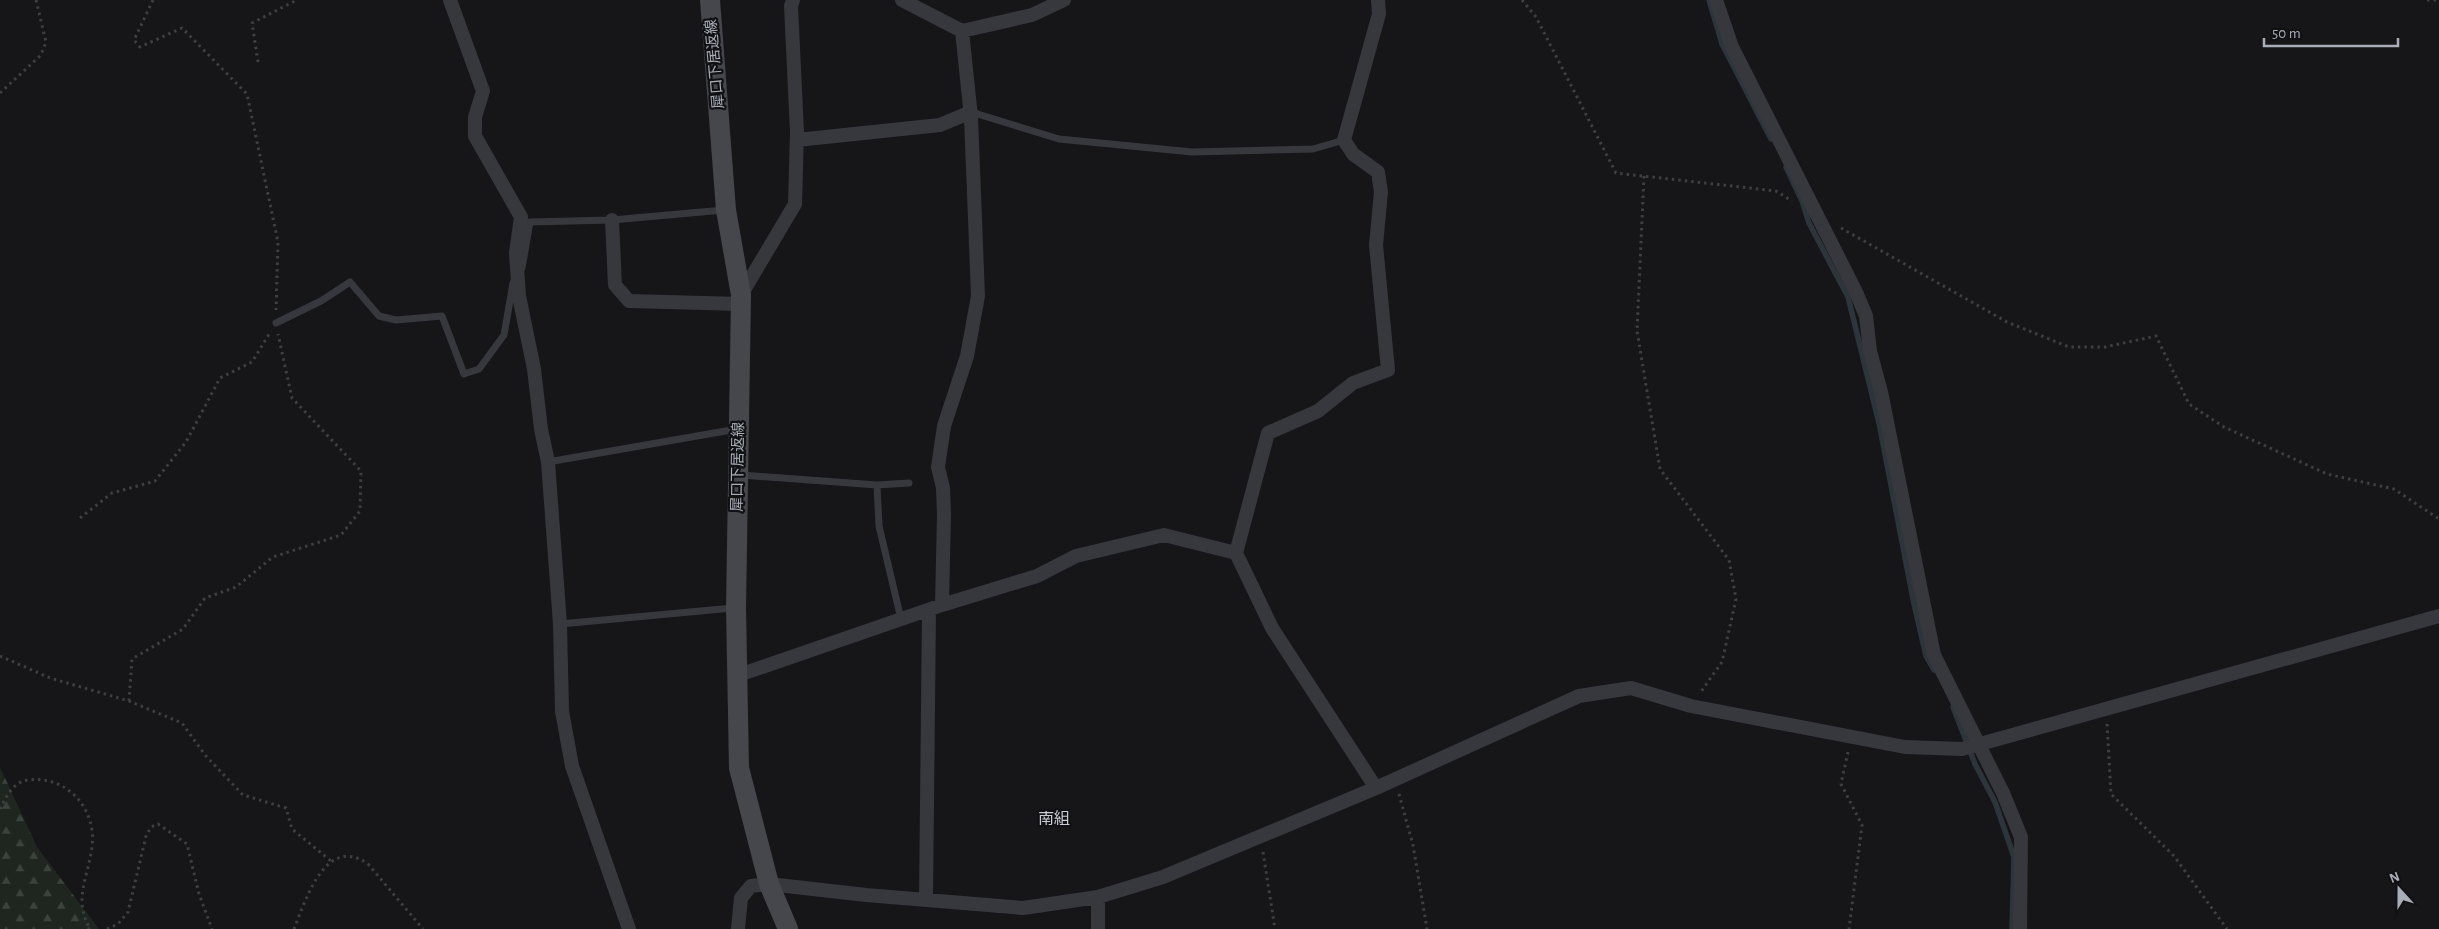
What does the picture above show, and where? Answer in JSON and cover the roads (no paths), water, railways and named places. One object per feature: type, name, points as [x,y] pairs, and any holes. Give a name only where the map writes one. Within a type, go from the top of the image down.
[{"type":"main road","name":"犀口下居返線","points":[[710,0],[726,210],[741,299],[736,608],[739,768],[769,884],[788,929]]},
{"type":"street","points":[[450,0],[483,91],[475,117],[475,136],[520,217],[517,263],[518,286],[548,462],[560,624],[562,711],[572,766],[629,929]]},
{"type":"street","points":[[612,220],[615,284],[629,301],[741,299],[795,204],[797,140],[792,0]]},
{"type":"street","points":[[902,0],[962,31],[1032,15],[1064,0]]},
{"type":"street","points":[[1376,788],[1272,628],[1236,553],[1268,433],[1318,411],[1353,383],[1388,370],[1376,245],[1381,192],[1378,172],[1353,154],[1344,140],[1379,14],[1378,0]]},
{"type":"street","points":[[1716,0],[1732,47],[1819,216],[1866,316],[1870,351],[1881,392],[1934,655],[2021,837],[2020,929]]},
{"type":"street","points":[[926,900],[935,608],[944,514],[938,467],[944,426],[967,356],[978,296],[971,112],[962,31]]},
{"type":"street","points":[[797,140],[940,125],[971,112]]},
{"type":"street","points":[[736,676],[935,608],[1037,576],[1076,556],[1164,535],[1236,553]]},
{"type":"street","points":[[738,929],[741,898],[751,886],[769,884],[1023,908],[1098,897],[1163,877],[1376,788],[1579,696],[1631,688],[1691,706],[1905,747],[1962,749],[2439,616]]},
{"type":"street","points":[[1098,897],[1098,929]]},
{"type":"lane","points":[[971,112],[1059,139],[1192,152],[1313,149],[1344,140]]},
{"type":"lane","points":[[518,286],[530,222],[612,220],[726,210]]},
{"type":"lane","points":[[276,323],[321,301],[350,282],[379,316],[396,320],[442,316],[464,374],[479,369],[504,335],[517,263]]},
{"type":"lane","points":[[548,462],[738,429]]},
{"type":"lane","points":[[737,475],[877,485],[909,483]]},
{"type":"lane","points":[[877,485],[879,526],[901,620]]},
{"type":"lane","points":[[560,624],[736,608]]},
{"type":"waterway","points":[[1709,0],[1722,44],[1771,139]]},
{"type":"waterway","points":[[1786,167],[1802,201],[1809,223],[1848,297],[1879,423],[1914,604],[1926,656],[1934,670]]},
{"type":"waterway","points":[[1953,707],[1975,764],[1995,802],[2014,857],[2012,929]]},
{"type":"district","name":"南組","points":[[1054,819]]}]
